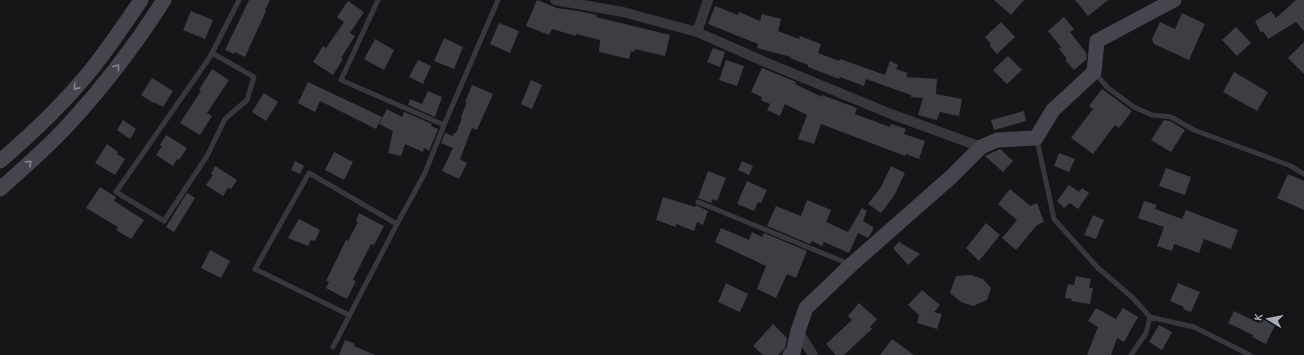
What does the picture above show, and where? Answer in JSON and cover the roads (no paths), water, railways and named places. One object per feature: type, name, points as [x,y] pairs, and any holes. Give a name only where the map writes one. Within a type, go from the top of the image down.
[{"type":"street","points":[[0,161],[53,112],[90,70],[141,0]]},
{"type":"street","points":[[0,188],[42,151],[74,119],[138,40],[164,0]]},
{"type":"street","points":[[556,0],[623,12],[697,32],[765,62],[892,114],[981,147]]},
{"type":"street","points":[[697,32],[708,0]]},
{"type":"street","points":[[790,355],[793,353],[798,331],[806,308],[851,265],[951,177],[981,147],[997,140],[1036,138],[1054,110],[1094,72],[1097,41],[1174,0]]},
{"type":"street","points":[[798,331],[813,355]]},
{"type":"lane","points":[[212,53],[254,77],[247,100],[226,119],[207,156],[164,221],[116,192],[212,53],[238,0]]},
{"type":"lane","points":[[378,0],[341,80],[444,125]]},
{"type":"lane","points":[[332,347],[425,174],[444,125],[498,0]]},
{"type":"lane","points":[[1094,72],[1108,88],[1134,107],[1152,115],[1171,117],[1194,130],[1291,166],[1304,174]]},
{"type":"lane","points":[[1036,138],[1054,219],[1097,267],[1132,298],[1150,317],[1194,327],[1250,355]]},
{"type":"lane","points":[[349,315],[255,269],[309,173],[397,224]]},
{"type":"lane","points":[[698,202],[851,265]]},
{"type":"lane","points":[[1131,355],[1146,333],[1150,317]]}]
